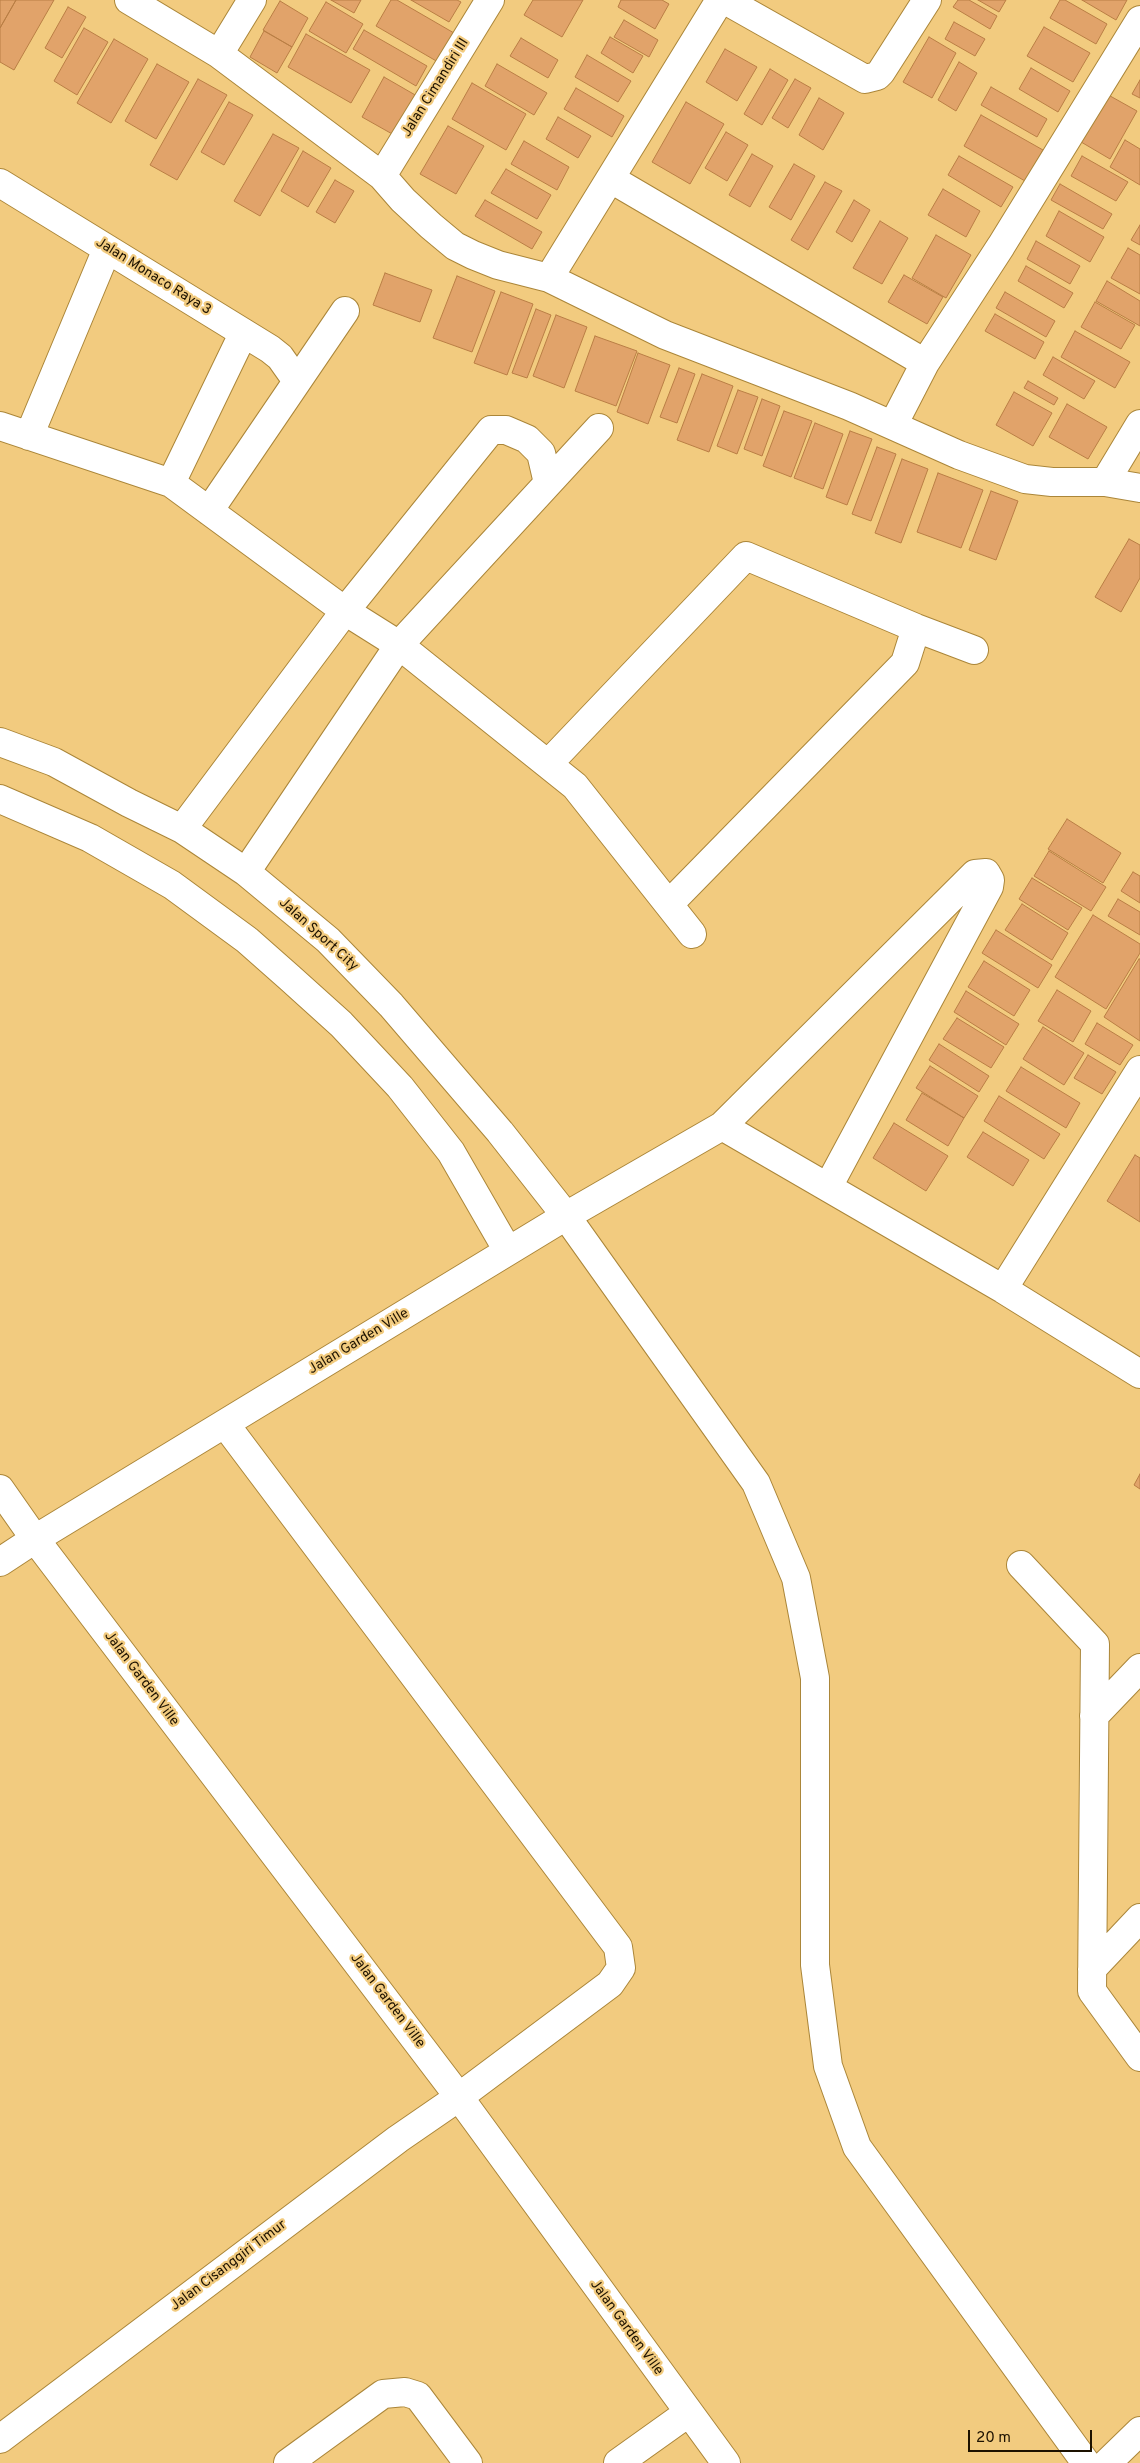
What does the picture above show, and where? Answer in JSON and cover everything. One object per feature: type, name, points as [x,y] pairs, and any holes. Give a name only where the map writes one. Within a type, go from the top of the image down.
[{"type":"street","points":[[129,0],[219,54],[382,176],[403,200],[455,246],[498,265],[549,278],[666,335],[892,425],[958,455],[1025,479],[1052,482],[1105,482],[1140,488]]},
{"type":"street","points":[[219,54],[252,0]]},
{"type":"street","name":"Jalan Cimandiri III","points":[[382,176],[490,0]]},
{"type":"street","points":[[549,278],[720,0]]},
{"type":"street","points":[[725,0],[865,78],[877,76],[881,72],[927,0]]},
{"type":"street","points":[[892,425],[925,363],[1001,246],[1140,20]]},
{"type":"street","points":[[611,179],[925,363]]},
{"type":"street","name":"Jalan Monaco Raya 3","points":[[0,183],[280,357],[297,381]]},
{"type":"street","points":[[29,436],[107,249]]},
{"type":"street","points":[[209,512],[345,311]]},
{"type":"street","points":[[171,484],[243,334]]},
{"type":"street","points":[[1105,482],[1140,424]]},
{"type":"street","points":[[0,426],[171,484],[345,611],[400,645],[575,786],[692,934]]},
{"type":"street","points":[[246,872],[400,645],[598,428]]},
{"type":"street","points":[[182,829],[345,611],[491,430],[506,430],[527,439],[541,453],[548,483]]},
{"type":"street","points":[[548,764],[746,556],[916,628],[974,650]]},
{"type":"street","points":[[670,904],[905,663],[916,628]]},
{"type":"street","name":"Jalan Sport City","points":[[0,742],[54,762],[182,829],[246,872],[328,940],[391,1005],[500,1132],[566,1216],[756,1483],[796,1578],[815,1678],[815,1965],[828,2066],[857,2148],[1086,2463]]},
{"type":"street","points":[[0,799],[90,838],[172,885],[247,940],[290,978],[340,1024],[400,1088],[451,1152],[508,1251]]},
{"type":"street","name":"Jalan Garden Ville","points":[[726,2463],[459,2097],[35,1539],[566,1216],[722,1126],[975,874],[986,873],[991,884],[828,1187]]},
{"type":"street","points":[[1003,1289],[1132,1101],[1140,1070]]},
{"type":"street","points":[[722,1126],[1003,1289],[1140,1374]]},
{"type":"street","name":"Jalan Cisanggiri Timur","points":[[0,2438],[390,2145],[459,2097],[610,1984],[621,1968],[618,1947],[225,1424]]},
{"type":"street","points":[[0,1489],[35,1539],[0,1562]]},
{"type":"street","points":[[1021,1565],[1095,1644],[1092,1991],[1140,2057]]},
{"type":"street","points":[[1094,1716],[1140,1668]]},
{"type":"street","points":[[1092,1969],[1140,1918]]},
{"type":"street","points":[[288,2463],[383,2394],[405,2392],[418,2396],[468,2463]]},
{"type":"street","points":[[618,2463],[688,2412]]},
{"type":"street","points":[[1108,2463],[1140,2431]]},
{"type":"building","points":[[0,0],[16,0],[0,28]]},
{"type":"building","points":[[16,0],[54,0],[14,70],[0,62],[0,28]]},
{"type":"building","points":[[331,0],[361,0],[354,13]]},
{"type":"building","points":[[391,0],[397,0],[454,33],[438,62],[376,26]]},
{"type":"building","points":[[411,0],[457,0],[461,2],[449,22]]},
{"type":"building","points":[[533,0],[583,0],[562,37],[524,15]]},
{"type":"building","points":[[621,0],[662,0],[669,4],[655,29],[618,7]]},
{"type":"building","points":[[958,0],[969,0],[997,16],[990,29],[953,7]]},
{"type":"building","points":[[978,0],[1006,0],[999,12]]},
{"type":"building","points":[[1060,0],[1065,0],[1107,24],[1096,44],[1050,18]]},
{"type":"building","points":[[1082,0],[1127,0],[1116,20]]},
{"type":"building","points":[[280,1],[308,18],[292,47],[263,30]]},
{"type":"building","points":[[326,2],[363,24],[346,53],[309,31]]},
{"type":"building","points":[[68,7],[86,17],[62,58],[45,48]]},
{"type":"building","points":[[624,20],[658,40],[649,57],[614,37]]},
{"type":"building","points":[[954,22],[985,39],[975,56],[945,39]]},
{"type":"building","points":[[1044,27],[1090,53],[1073,82],[1027,56]]},
{"type":"building","points":[[84,28],[108,42],[77,95],[54,81]]},
{"type":"building","points":[[364,30],[427,66],[416,86],[353,49]]},
{"type":"building","points":[[264,31],[292,47],[277,73],[250,57]]},
{"type":"building","points":[[306,34],[370,70],[351,103],[288,67]]},
{"type":"building","points":[[610,37],[643,56],[633,73],[601,53]]},
{"type":"building","points":[[929,37],[956,53],[932,98],[903,82]]},
{"type":"building","points":[[521,38],[558,60],[548,78],[510,56]]},
{"type":"building","points":[[114,39],[148,59],[111,123],[77,103]]},
{"type":"building","points":[[725,49],[757,67],[737,101],[706,82]]},
{"type":"building","points":[[587,55],[631,81],[618,102],[575,77]]},
{"type":"building","points":[[959,62],[977,73],[956,111],[938,100]]},
{"type":"building","points":[[157,64],[189,82],[156,139],[125,121]]},
{"type":"building","points":[[497,64],[547,93],[534,115],[485,86]]},
{"type":"building","points":[[1031,68],[1070,91],[1058,112],[1019,89]]},
{"type":"building","points":[[770,69],[788,80],[762,125],[744,114]]},
{"type":"building","points":[[384,77],[417,96],[394,135],[362,117]]},
{"type":"building","points":[[198,79],[227,95],[177,180],[150,165]]},
{"type":"building","points":[[795,79],[811,88],[788,128],[772,118]]},
{"type":"building","points":[[1140,80],[1140,98],[1132,94]]},
{"type":"building","points":[[472,83],[526,114],[506,150],[452,119]]},
{"type":"building","points":[[991,87],[1047,119],[1037,137],[981,105]]},
{"type":"building","points":[[576,88],[624,116],[612,137],[564,109]]},
{"type":"building","points":[[1103,92],[1137,111],[1110,159],[1076,139]]},
{"type":"building","points":[[819,98],[844,113],[823,150],[799,135]]},
{"type":"building","points":[[229,102],[253,115],[224,165],[201,152]]},
{"type":"building","points":[[686,102],[724,124],[690,184],[652,162]]},
{"type":"building","points":[[981,115],[1043,150],[1025,181],[964,146]]},
{"type":"building","points":[[558,117],[591,136],[578,158],[546,139]]},
{"type":"building","points":[[448,126],[484,146],[456,194],[420,174]]},
{"type":"building","points":[[726,132],[748,145],[727,181],[705,168]]},
{"type":"building","points":[[273,134],[299,148],[260,216],[234,201]]},
{"type":"building","points":[[1125,140],[1140,149],[1140,185],[1110,167]]},
{"type":"building","points":[[524,141],[569,167],[557,190],[511,164]]},
{"type":"building","points":[[303,151],[331,168],[308,207],[281,191]]},
{"type":"building","points":[[752,154],[773,166],[750,207],[729,195]]},
{"type":"building","points":[[959,156],[1013,187],[1001,207],[948,175]]},
{"type":"building","points":[[1082,156],[1128,182],[1116,201],[1071,176]]},
{"type":"building","points":[[794,164],[815,176],[791,220],[769,207]]},
{"type":"building","points":[[506,169],[551,195],[537,219],[491,193]]},
{"type":"building","points":[[335,180],[354,191],[335,223],[316,212]]},
{"type":"building","points":[[825,182],[842,191],[808,250],[791,240]]},
{"type":"building","points":[[1060,184],[1112,214],[1103,229],[1051,200]]},
{"type":"building","points":[[943,189],[980,211],[966,237],[928,215]]},
{"type":"building","points":[[485,200],[542,232],[532,249],[475,216]]},
{"type":"building","points":[[854,200],[870,210],[852,242],[836,232]]},
{"type":"building","points":[[1059,211],[1104,237],[1090,262],[1046,236]]},
{"type":"building","points":[[880,221],[908,238],[882,284],[853,268]]},
{"type":"building","points":[[1140,225],[1140,245],[1131,240]]},
{"type":"building","points":[[936,235],[971,255],[946,298],[912,278]]},
{"type":"building","points":[[1036,241],[1080,266],[1070,284],[1027,259]]},
{"type":"building","points":[[1128,248],[1140,255],[1140,294],[1111,278]]},
{"type":"building","points":[[1026,266],[1073,293],[1064,308],[1018,281]]},
{"type":"building","points":[[385,273],[432,290],[420,322],[373,305]]},
{"type":"building","points":[[904,275],[943,297],[927,324],[888,302]]},
{"type":"building","points":[[457,276],[495,291],[472,352],[433,338]]},
{"type":"building","points":[[1107,281],[1140,301],[1140,326],[1096,301]]},
{"type":"building","points":[[501,292],[533,304],[507,375],[474,363]]},
{"type":"building","points":[[1005,292],[1055,321],[1046,337],[996,308]]},
{"type":"building","points":[[1095,302],[1135,325],[1121,349],[1081,327]]},
{"type":"building","points":[[536,309],[551,315],[527,378],[512,373]]},
{"type":"building","points":[[995,314],[1044,342],[1035,359],[985,331]]},
{"type":"building","points":[[556,315],[587,327],[564,388],[533,376]]},
{"type":"building","points":[[1075,331],[1130,362],[1115,388],[1061,357]]},
{"type":"building","points":[[595,336],[637,351],[616,406],[575,391]]},
{"type":"building","points":[[638,353],[670,365],[648,424],[617,412]]},
{"type":"building","points":[[1053,357],[1095,381],[1084,399],[1043,375]]},
{"type":"building","points":[[679,368],[695,374],[677,423],[660,417]]},
{"type":"building","points":[[702,374],[733,386],[709,452],[677,440]]},
{"type":"building","points":[[1028,381],[1058,398],[1054,405],[1024,388]]},
{"type":"building","points":[[738,390],[758,397],[737,454],[717,446]]},
{"type":"building","points":[[1014,392],[1052,413],[1033,446],[996,425]]},
{"type":"building","points":[[762,399],[780,406],[762,456],[744,449]]},
{"type":"building","points":[[1067,404],[1107,427],[1088,459],[1049,437]]},
{"type":"building","points":[[784,411],[812,421],[791,477],[763,466]]},
{"type":"building","points":[[815,423],[843,434],[823,489],[794,478]]},
{"type":"building","points":[[850,431],[872,439],[847,505],[826,497]]},
{"type":"building","points":[[877,447],[896,454],[871,521],[852,514]]},
{"type":"building","points":[[902,459],[928,469],[901,543],[875,533]]},
{"type":"building","points":[[938,473],[983,490],[961,548],[917,532]]},
{"type":"building","points":[[991,491],[1018,501],[996,560],[969,550]]},
{"type":"building","points":[[1129,539],[1140,545],[1140,578],[1121,612],[1095,597]]},
{"type":"building","points":[[1067,819],[1121,853],[1103,883],[1048,849]]},
{"type":"building","points":[[1049,851],[1106,887],[1091,911],[1034,876]]},
{"type":"building","points":[[1133,872],[1140,876],[1140,903],[1121,891]]},
{"type":"building","points":[[1032,878],[1082,908],[1068,930],[1019,899]]},
{"type":"building","points":[[1118,899],[1140,912],[1140,935],[1108,916]]},
{"type":"building","points":[[1022,904],[1068,933],[1052,960],[1005,930]]},
{"type":"building","points":[[1093,915],[1140,944],[1140,953],[1106,1009],[1055,977]]},
{"type":"building","points":[[996,930],[1052,965],[1038,988],[982,953]]},
{"type":"building","points":[[1140,959],[1140,1041],[1104,1017]]},
{"type":"building","points":[[984,961],[1030,990],[1014,1016],[968,987]]},
{"type":"building","points":[[1057,990],[1091,1011],[1073,1042],[1038,1021]]},
{"type":"building","points":[[966,991],[1019,1024],[1006,1045],[954,1012]]},
{"type":"building","points":[[957,1018],[1004,1047],[991,1068],[943,1039]]},
{"type":"building","points":[[1097,1023],[1133,1045],[1120,1065],[1085,1044]]},
{"type":"building","points":[[1043,1027],[1084,1053],[1064,1085],[1023,1059]]},
{"type":"building","points":[[939,1044],[989,1076],[979,1092],[929,1060]]},
{"type":"building","points":[[1088,1055],[1116,1072],[1102,1094],[1074,1078]]},
{"type":"building","points":[[930,1066],[978,1096],[964,1118],[916,1088]]},
{"type":"building","points":[[1021,1067],[1080,1103],[1066,1128],[1006,1091]]},
{"type":"building","points":[[922,1093],[964,1118],[948,1146],[906,1120]]},
{"type":"building","points":[[999,1096],[1060,1134],[1044,1159],[984,1121]]},
{"type":"building","points":[[894,1123],[948,1156],[926,1191],[873,1158]]},
{"type":"building","points":[[983,1132],[1029,1160],[1013,1186],[967,1157]]},
{"type":"building","points":[[1135,1155],[1140,1158],[1140,1222],[1107,1201]]},
{"type":"building","points":[[1140,1474],[1140,1489],[1134,1485]]}]
